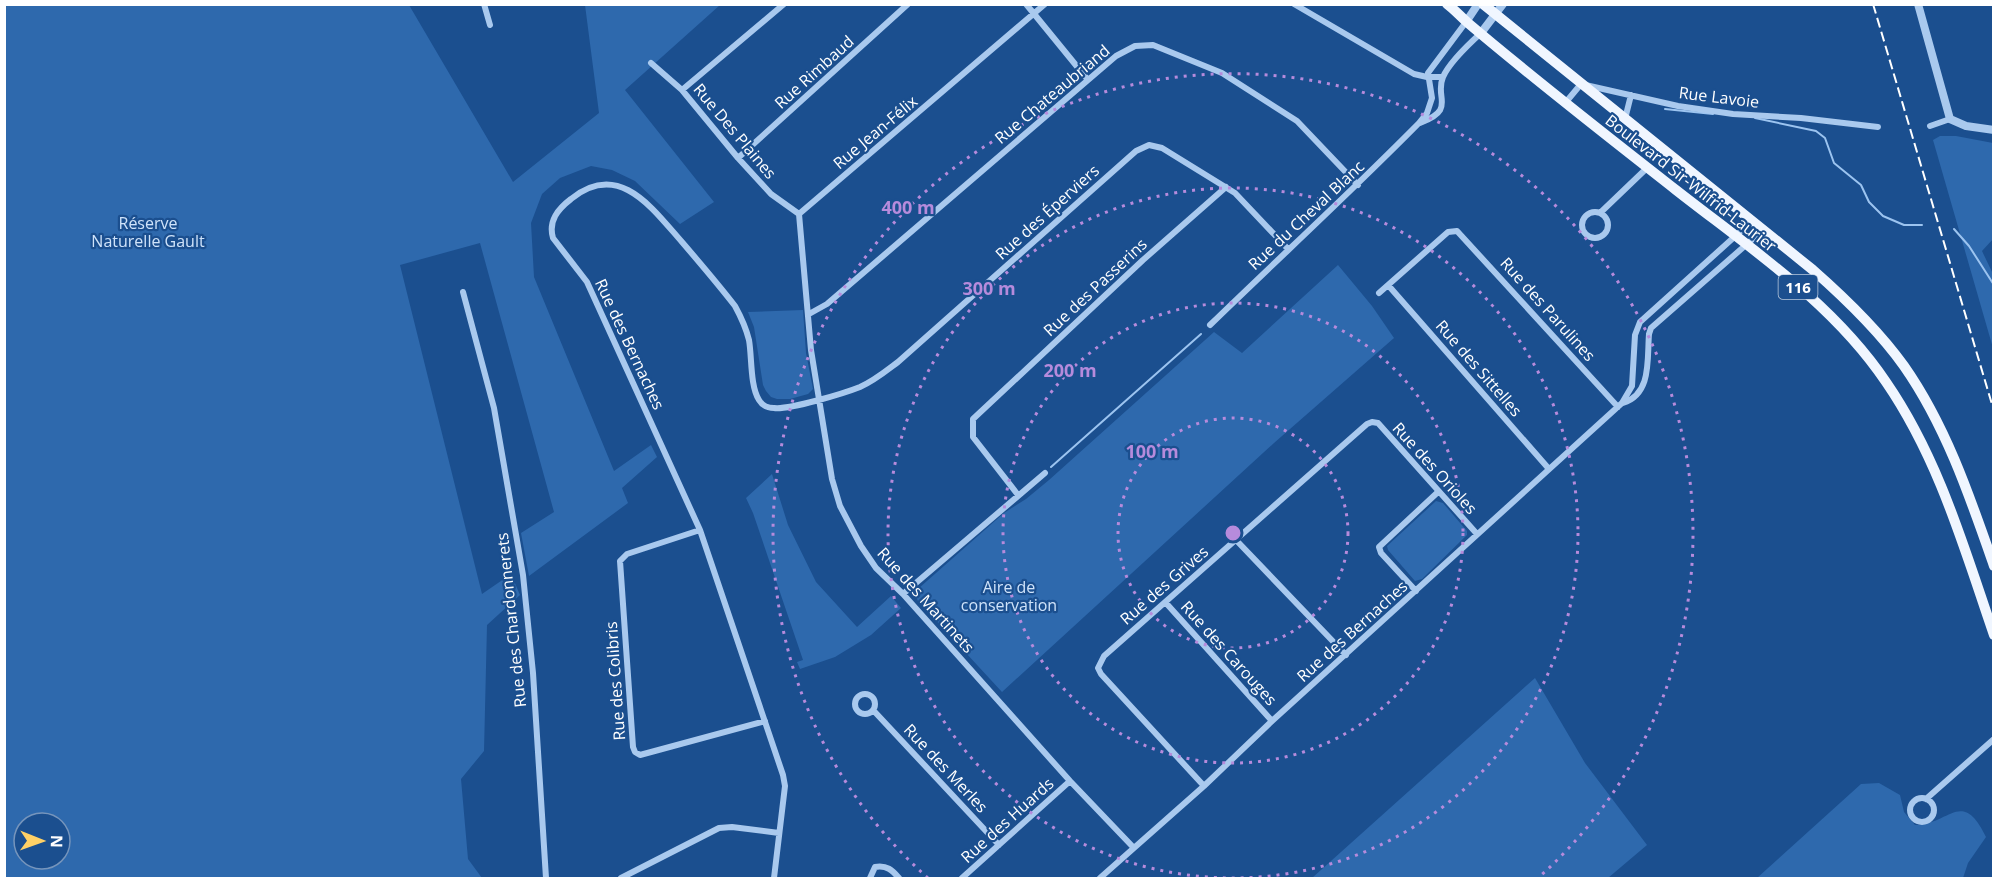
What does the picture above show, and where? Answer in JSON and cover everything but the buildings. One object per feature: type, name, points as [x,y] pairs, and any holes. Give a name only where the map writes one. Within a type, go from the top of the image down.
[{"type":"main road","name":"Boulevard Sir-Wilfrid-Laurier","points":[[1448,4],[1466,22],[1811,298],[1869,359],[1897,398],[1915,429],[1946,495],[1994,635]]},
{"type":"main road","name":"Boulevard Sir-Wilfrid-Laurier","points":[[1483,4],[1836,291],[1878,335],[1904,366],[1935,419],[1951,451],[1994,566]]},
{"type":"street","points":[[484,4],[490,25]]},
{"type":"street","points":[[682,90],[784,4]]},
{"type":"street","name":"Rue Rimbaud","points":[[738,158],[908,4]]},
{"type":"street","points":[[1026,4],[1088,80]]},
{"type":"street","name":"Rue Jean-Félix","points":[[800,214],[1045,4]]},
{"type":"street","points":[[1294,4],[1406,70],[1427,77],[1443,77],[1503,4]]},
{"type":"street","points":[[1427,77],[1431,68],[1478,4]]},
{"type":"street","points":[[1918,4],[1950,119]]},
{"type":"street","name":"Rue Chateaubriand","points":[[809,314],[827,304],[1088,80],[1126,50],[1143,44],[1161,47],[1222,73],[1297,121],[1358,185]]},
{"type":"street","name":"Rue Des Plaines","points":[[651,63],[682,90],[771,194],[800,214]]},
{"type":"street","name":"Rue du Cheval Blanc","points":[[1210,325],[1358,185],[1419,123],[1427,113],[1432,98],[1427,77]]},
{"type":"street","name":"Rue du Cheval Blanc","points":[[1419,123],[1434,116],[1442,107],[1443,77]]},
{"type":"street","points":[[1566,102],[1581,84]]},
{"type":"street","name":"Rue Lavoie","points":[[1581,84],[1678,106],[1733,114],[1801,118],[1878,127]]},
{"type":"street","points":[[1625,120],[1631,95]]},
{"type":"street","points":[[1930,126],[1950,119],[1966,126],[1994,130]]},
{"type":"street","name":"Rue des Éperviers","points":[[820,399],[858,388],[874,380],[898,362],[1141,148],[1149,145],[1162,148],[1235,193],[1288,249]]},
{"type":"street","points":[[1600,213],[1648,167]]},
{"type":"street","name":"Rue des Bernaches","points":[[774,879],[785,799],[783,775],[700,530],[587,282],[553,238],[550,229],[556,214],[570,200],[584,190],[595,186],[621,187],[644,199],[735,306],[743,321],[749,341],[759,400],[765,406],[774,408],[820,399]]},
{"type":"street","name":"Rue des Passerins","points":[[1018,495],[973,437],[973,419],[1143,260],[1226,187]]},
{"type":"street","points":[[1592,212],[1600,213],[1606,219],[1606,231],[1596,238],[1588,236],[1582,229],[1582,221],[1592,212]]},
{"type":"street","points":[[800,214],[809,314]]},
{"type":"street","name":"Rue des Bernaches","points":[[1100,879],[1620,405],[1632,386],[1636,327],[1752,221]]},
{"type":"street","name":"Rue des Bernaches","points":[[1620,405],[1631,400],[1643,387],[1648,334],[1651,328],[1763,230]]},
{"type":"street","name":"Rue des Parulines","points":[[1388,285],[1448,232],[1457,231],[1620,405]]},
{"type":"street","points":[[1379,293],[1388,285]]},
{"type":"street","name":"Rue des Sittelles","points":[[1388,285],[1550,469]]},
{"type":"street","name":"Rue des Chardonnerets","points":[[462,292],[494,408],[524,575],[546,879]]},
{"type":"street","points":[[1652,311],[1660,320]]},
{"type":"street","name":"Rue des Martinets","points":[[809,314],[811,350],[832,479],[840,506],[861,546],[876,567],[1133,848]]},
{"type":"street","name":"Rue des Orioles","points":[[1372,422],[1378,423],[1477,534]]},
{"type":"street","name":"Rue des Grives","points":[[1204,786],[1098,668],[1104,656],[1312,471],[1366,424],[1372,422]]},
{"type":"street","points":[[903,594],[1045,472]]},
{"type":"street","points":[[1416,591],[1381,553],[1379,547],[1438,492]]},
{"type":"street","name":"Rue des Colibris","points":[[700,530],[627,554],[620,561],[633,747],[635,752],[640,754],[765,721]]},
{"type":"street","points":[[1236,540],[1346,655]]},
{"type":"street","name":"Rue des Carouges","points":[[1166,603],[1272,721]]},
{"type":"street","name":"Rue des Merles","points":[[873,710],[999,845]]},
{"type":"street","points":[[1926,799],[1934,808],[1933,816],[1924,823],[1916,821],[1910,811],[1912,804],[1918,799],[1926,799],[1994,739]]},
{"type":"street","name":"Rue des Huards","points":[[962,879],[1070,781]]},
{"type":"street","points":[[621,879],[719,828],[732,827],[779,833]]},
{"type":"street","points":[[870,879],[875,867],[882,866],[890,868],[899,879]]},
{"type":"green space","name":"Réserve Naturelle Gault","points":[[5,5],[409,5],[513,182],[599,113],[585,5],[720,5],[625,90],[714,202],[680,224],[635,181],[612,170],[591,166],[560,178],[542,194],[531,223],[534,277],[614,471],[651,445],[657,457],[622,488],[628,503],[529,576],[521,533],[554,512],[480,243],[400,265],[482,594],[511,574],[520,595],[487,625],[484,751],[461,779],[468,859],[482,878],[5,878]]},
{"type":"green space","points":[[1940,136],[1956,136],[1993,143],[1993,239],[1982,251],[1993,274],[1993,348],[1933,140]]},
{"type":"green space","name":"Aire de conservation","points":[[1338,265],[1372,306],[1394,338],[1274,443],[1002,692],[918,601],[916,597],[919,588],[1004,513],[1049,480],[1214,332],[1242,353]]},
{"type":"green space","points":[[803,310],[806,353],[813,389],[808,394],[790,399],[777,399],[771,397],[763,385],[754,327],[748,312]]},
{"type":"green space","points":[[772,474],[788,525],[816,582],[857,627],[891,596],[901,608],[871,635],[835,657],[800,669],[797,662],[803,660],[746,498]]},
{"type":"green space","points":[[1436,501],[1443,503],[1467,531],[1467,535],[1422,579],[1415,581],[1387,546]]},
{"type":"green space","points":[[1535,678],[1585,763],[1647,845],[1608,878],[1312,878]]},
{"type":"green space","points":[[1879,783],[1900,795],[1904,812],[1915,825],[1937,820],[1954,812],[1962,811],[1970,814],[1986,837],[1968,863],[1963,878],[1757,878],[1861,784]]},
{"type":"waterway","points":[[1665,109],[1713,114]]},
{"type":"waterway","points":[[1755,118],[1816,131],[1825,138],[1834,163],[1861,185],[1869,202],[1883,216],[1904,225],[1922,225]]},
{"type":"waterway","points":[[1954,229],[1969,246],[1994,285]]},
{"type":"waterway","points":[[1051,467],[1201,334]]},
{"type":"railway","points":[[1873,4],[1994,411]]}]
